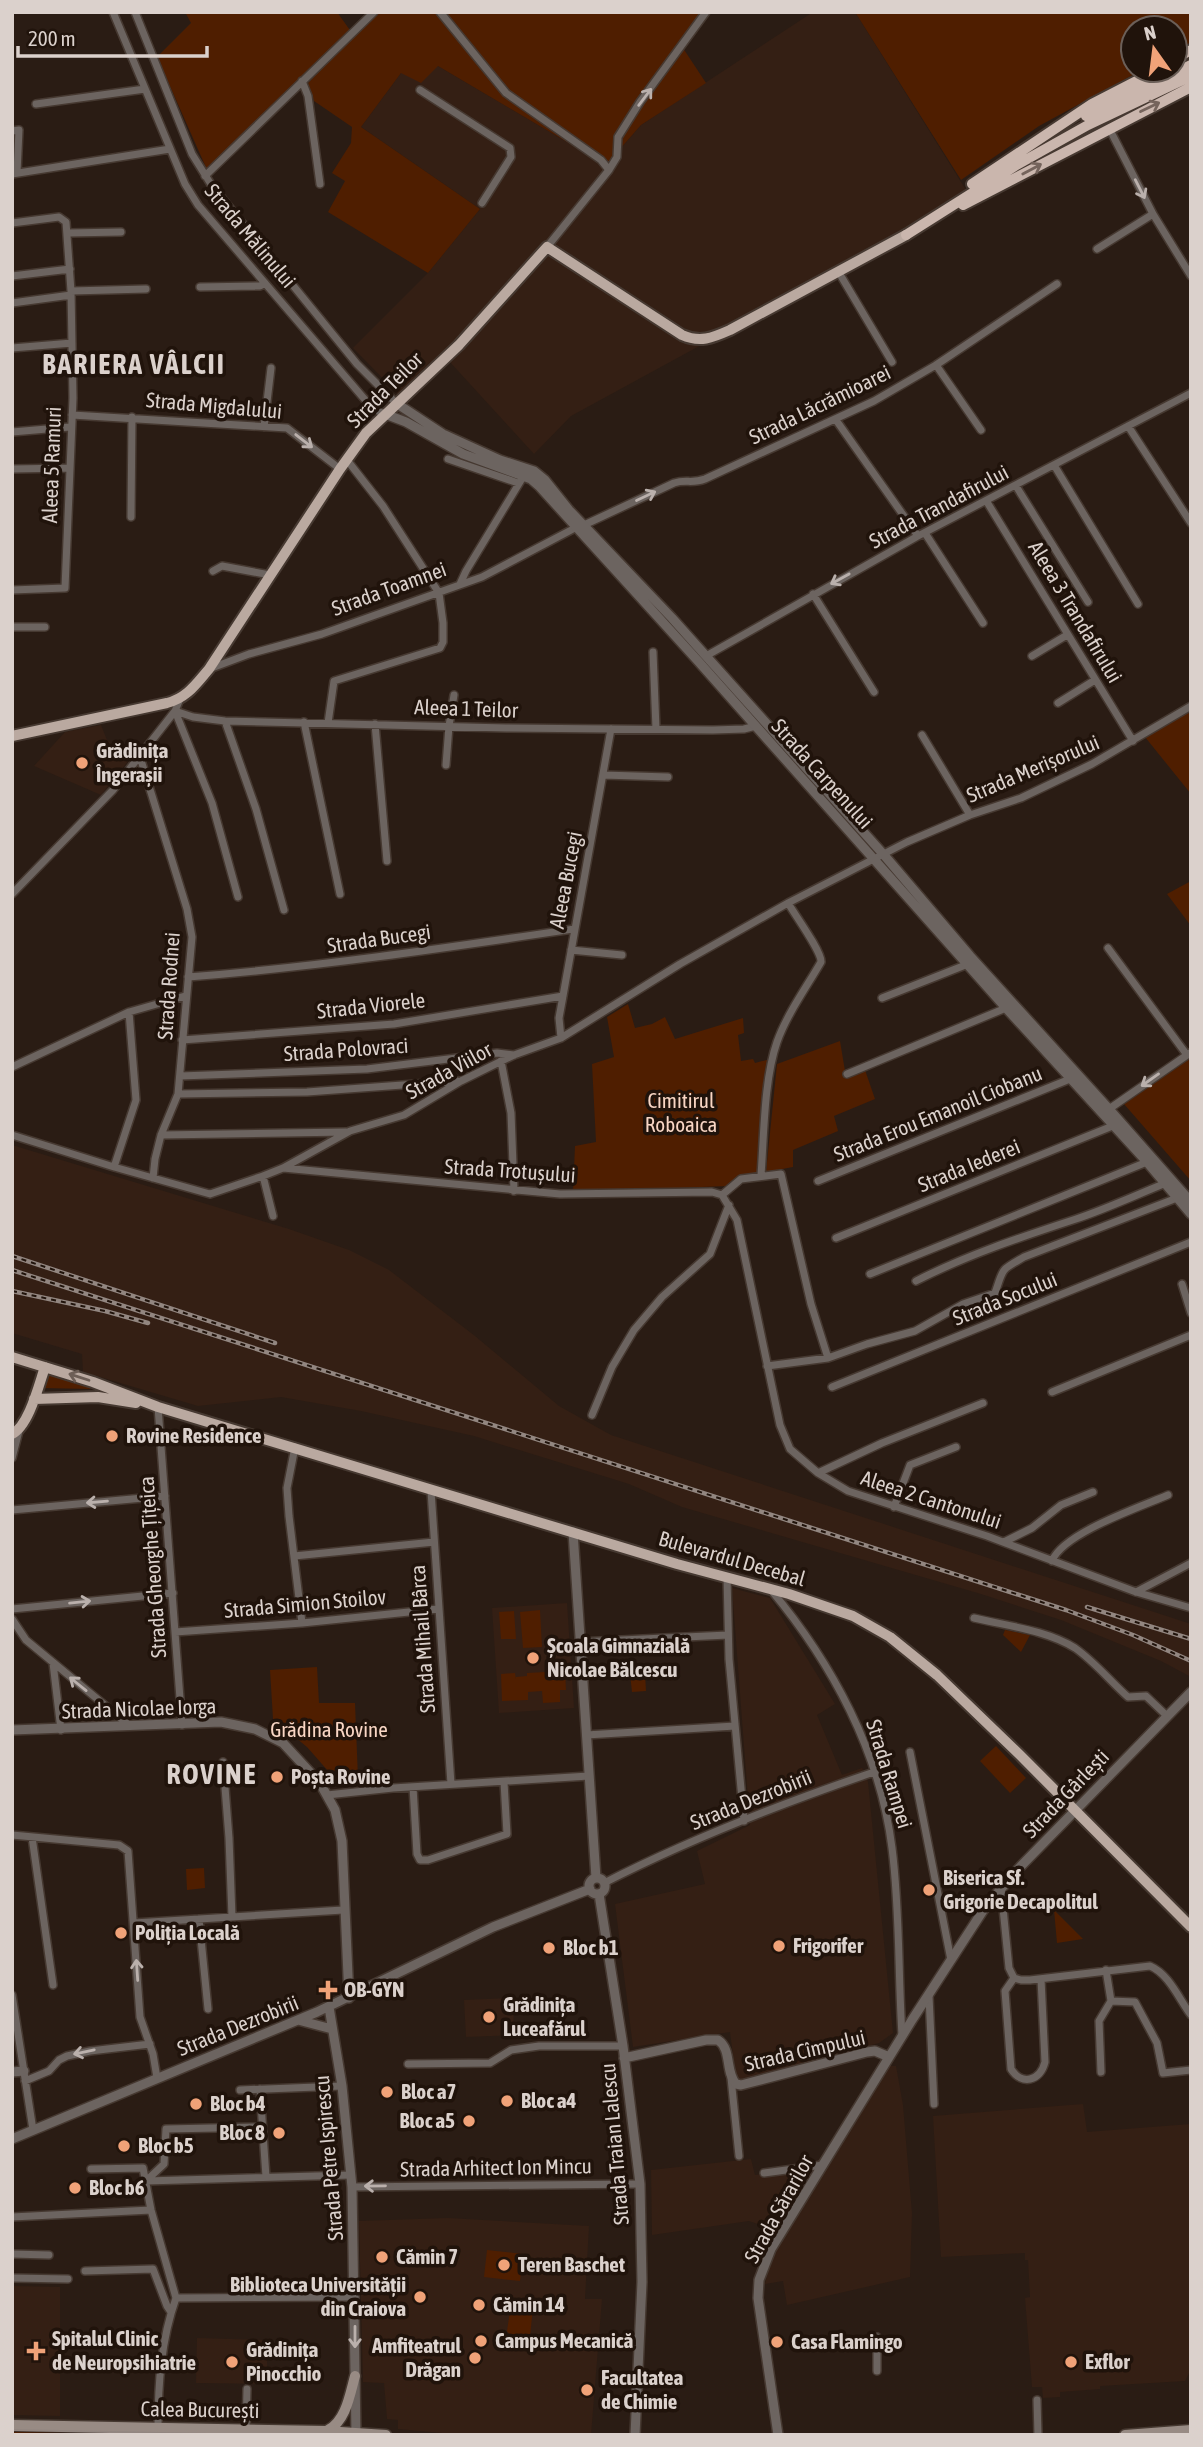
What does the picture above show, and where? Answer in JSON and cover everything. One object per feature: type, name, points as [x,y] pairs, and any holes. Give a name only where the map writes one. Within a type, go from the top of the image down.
[{"type":"highway","points":[[979,179],[1088,115],[1191,65]]},
{"type":"highway","points":[[906,235],[1015,166],[1088,125],[1191,76]]},
{"type":"highway","points":[[906,235],[979,179],[1092,104],[1131,84]]},
{"type":"highway","points":[[906,235],[1191,87]]},
{"type":"main road","points":[[547,247],[695,341],[730,330],[906,235]]},
{"type":"main road","name":"Strada Teilor","points":[[180,699],[209,669],[366,433],[459,345],[547,247]]},
{"type":"main road","points":[[12,736],[180,699]]},
{"type":"main road","name":"Bulevardul Decebal","points":[[12,1357],[93,1382],[158,1407],[845,1613],[890,1637],[944,1682],[1191,1927]]},
{"type":"main road","points":[[16,1432],[34,1398],[45,1367]]},
{"type":"main road","name":"Bulevardul Decebal","points":[[34,1398],[98,1397],[158,1407]]},
{"type":"main road","points":[[325,2431],[338,2422],[355,2376]]},
{"type":"main road","name":"Calea București","points":[[12,2425],[325,2431],[386,2435]]},
{"type":"main road","points":[[1125,2435],[1191,2430]]},
{"type":"street","name":"Strada Mălinului","points":[[113,12],[185,184],[198,205],[373,409],[385,414]]},
{"type":"street","name":"Strada Mălinului","points":[[135,12],[192,154],[205,176],[340,344],[376,385],[396,403]]},
{"type":"street","points":[[205,176],[374,12]]},
{"type":"street","points":[[440,12],[506,93],[601,160],[609,170]]},
{"type":"street","points":[[547,247],[609,170],[617,157],[618,137],[640,102],[706,12]]},
{"type":"street","points":[[302,81],[308,96],[320,184]]},
{"type":"street","points":[[36,104],[145,89]]},
{"type":"street","points":[[420,90],[510,148],[511,157],[482,203]]},
{"type":"street","points":[[1109,128],[1153,214],[1191,276]]},
{"type":"street","points":[[12,131],[19,130],[15,174],[170,149]]},
{"type":"street","points":[[1097,249],[1153,214]]},
{"type":"street","name":"Aleea 5 Ramuri","points":[[12,223],[64,218],[68,233],[72,343],[65,588],[12,590]]},
{"type":"street","points":[[68,233],[121,232]]},
{"type":"street","points":[[12,276],[70,270]]},
{"type":"street","points":[[838,271],[892,362]]},
{"type":"street","points":[[200,288],[265,284]]},
{"type":"street","name":"Strada Lăcrămioarei","points":[[580,526],[674,483],[682,481],[694,484],[836,420],[936,365],[1057,284]]},
{"type":"street","points":[[12,303],[71,293],[146,289]]},
{"type":"street","points":[[12,348],[72,343]]},
{"type":"street","points":[[936,365],[981,430]]},
{"type":"street","points":[[264,426],[271,368]]},
{"type":"street","name":"Strada Trandafirului","points":[[706,656],[922,534],[1191,393]]},
{"type":"street","name":"Strada Carpenului","points":[[396,403],[443,435],[500,460],[534,471],[545,480],[580,526],[756,726],[880,857],[1191,1202]]},
{"type":"street","name":"Strada Carpenului","points":[[385,414],[407,422],[451,449],[539,486],[580,526],[706,656],[1006,1008],[1115,1125],[1191,1214]]},
{"type":"street","name":"Strada Migdalului","points":[[72,415],[287,428],[343,464],[383,506],[439,593]]},
{"type":"street","points":[[131,517],[132,417]]},
{"type":"street","points":[[836,420],[922,534],[983,623]]},
{"type":"street","points":[[1128,426],[1191,523]]},
{"type":"street","points":[[12,432],[70,428]]},
{"type":"street","points":[[448,459],[521,480],[460,584]]},
{"type":"street","points":[[1054,465],[1138,604]]},
{"type":"street","points":[[12,469],[69,468]]},
{"type":"street","points":[[1016,486],[1088,602]]},
{"type":"street","name":"Aleea 3 Trandafirului","points":[[987,502],[1133,741]]},
{"type":"street","name":"Strada Toamnei","points":[[209,669],[249,654],[322,634],[481,577],[580,526]]},
{"type":"street","points":[[213,571],[222,566],[270,575]]},
{"type":"street","points":[[328,723],[334,681],[442,646],[443,623],[439,593]]},
{"type":"street","points":[[813,594],[874,692]]},
{"type":"street","points":[[12,627],[46,627]]},
{"type":"street","points":[[1032,656],[1067,635]]},
{"type":"street","points":[[653,652],[656,729]]},
{"type":"street","points":[[1058,703],[1095,680]]},
{"type":"street","points":[[446,765],[454,695]]},
{"type":"street","name":"Strada Teilor","points":[[12,894],[113,790],[175,711],[180,699]]},
{"type":"street","name":"Strada Merișorului","points":[[880,857],[907,842],[970,815],[1021,798],[1092,764],[1191,706]]},
{"type":"street","points":[[175,711],[212,803],[238,897]]},
{"type":"street","name":"Aleea 1 Teilor","points":[[175,711],[193,717],[225,720],[328,723],[611,729],[733,729],[756,726]]},
{"type":"street","points":[[225,720],[256,809],[284,909]]},
{"type":"street","points":[[304,722],[340,894]]},
{"type":"street","points":[[375,724],[387,861]]},
{"type":"street","name":"Aleea Bucegi","points":[[561,1038],[559,1018],[573,929],[611,729]]},
{"type":"street","points":[[922,735],[970,815]]},
{"type":"street","name":"Strada Rodnei","points":[[140,757],[187,909],[192,937],[178,1094],[161,1135],[153,1178]]},
{"type":"street","points":[[603,775],[668,777]]},
{"type":"street","name":"Strada Viilor","points":[[12,1135],[210,1194],[283,1168],[350,1132],[404,1115],[501,1061],[561,1038],[680,964],[880,857]]},
{"type":"street","points":[[761,1175],[773,1057],[784,1026],[821,962],[819,950],[788,904]]},
{"type":"street","name":"Strada Bucegi","points":[[188,977],[268,971],[573,929]]},
{"type":"street","points":[[1108,948],[1189,1054],[1109,1109]]},
{"type":"street","points":[[571,950],[622,955]]},
{"type":"street","points":[[882,998],[968,964]]},
{"type":"street","points":[[12,1067],[130,1012],[185,996]]},
{"type":"street","name":"Strada Viorele","points":[[182,1040],[394,1024],[563,996]]},
{"type":"street","points":[[847,1074],[1006,1008]]},
{"type":"street","points":[[114,1167],[136,1100],[130,1012]]},
{"type":"street","name":"Strada Polovraci","points":[[180,1076],[367,1069],[497,1053],[514,1055]]},
{"type":"street","points":[[501,1061],[511,1113],[514,1191]]},
{"type":"street","name":"Strada Erou Emanoil Ciobanu","points":[[818,1181],[1070,1079]]},
{"type":"street","points":[[178,1094],[307,1092],[461,1081]]},
{"type":"street","name":"Strada Iederei","points":[[836,1238],[1115,1125]]},
{"type":"street","points":[[161,1135],[350,1132]]},
{"type":"street","points":[[870,1273],[1147,1162]]},
{"type":"street","name":"Strada Trotușului","points":[[283,1168],[559,1194],[712,1192],[722,1195]]},
{"type":"street","points":[[593,1415],[612,1367],[634,1329],[662,1297],[710,1254],[729,1205],[722,1195],[741,1179],[781,1174],[811,1304],[828,1358]]},
{"type":"street","points":[[263,1176],[273,1216]]},
{"type":"street","points":[[916,1281],[961,1259],[1055,1224],[1076,1219],[1166,1183]]},
{"type":"street","points":[[767,1366],[828,1358],[915,1331],[963,1304],[995,1293],[999,1275],[1005,1268],[1024,1257],[1177,1198]]},
{"type":"street","name":"Aleea 2 Cantonului","points":[[729,1205],[737,1220],[786,1443],[818,1472],[848,1491],[1004,1542],[1136,1592],[1191,1608]]},
{"type":"street","name":"Strada Socului","points":[[832,1387],[1191,1242]]},
{"type":"street","points":[[1182,1284],[1191,1313]]},
{"type":"street","points":[[1052,1392],[1191,1335]]},
{"type":"street","points":[[818,1472],[882,1443],[983,1404]]},
{"type":"street","name":"Strada Gheorghe Țițeica","points":[[158,1407],[182,1725]]},
{"type":"street","points":[[12,1458],[16,1432]]},
{"type":"street","points":[[295,1447],[287,1488],[302,1623]]},
{"type":"street","points":[[894,1507],[910,1465],[956,1447]]},
{"type":"street","name":"Strada Mihail Bârca","points":[[431,1490],[451,1784]]},
{"type":"street","points":[[1004,1542],[1032,1528],[1061,1505],[1093,1492]]},
{"type":"street","points":[[1052,1561],[1054,1555],[1092,1527],[1168,1495]]},
{"type":"street","points":[[12,1510],[165,1496]]},
{"type":"street","points":[[573,1532],[589,1776],[600,1881],[592,1881],[594,1891]]},
{"type":"street","points":[[294,1556],[434,1542]]},
{"type":"street","points":[[1136,1592],[1191,1563]]},
{"type":"street","points":[[727,1577],[734,1726],[744,1821]]},
{"type":"street","name":"Strada Rampei","points":[[771,1590],[795,1619],[847,1703],[886,1811],[892,1848],[902,2036]]},
{"type":"street","points":[[12,1609],[173,1593]]},
{"type":"street","name":"Strada Simion Stoilov","points":[[176,1632],[438,1609]]},
{"type":"street","points":[[974,1618],[1064,1642],[1096,1664],[1128,1696],[1146,1696],[1166,1715]]},
{"type":"street","points":[[12,1619],[26,1640],[131,1726]]},
{"type":"street","points":[[579,1642],[728,1635]]},
{"type":"street","points":[[53,1663],[61,1730]]},
{"type":"street","name":"Strada Gârlești","points":[[889,2057],[1001,1887],[1191,1692]]},
{"type":"street","name":"Strada Nicolae Iorga","points":[[12,1730],[221,1722],[255,1729],[283,1743],[320,1783],[335,1810],[342,1841],[349,1998]]},
{"type":"street","points":[[586,1735],[734,1726]]},
{"type":"street","points":[[910,1752],[951,1960]]},
{"type":"street","points":[[223,1762],[232,1917]]},
{"type":"street","name":"Strada Dezrobirii","points":[[600,1881],[744,1821],[874,1772]]},
{"type":"street","points":[[327,1795],[589,1776]]},
{"type":"street","points":[[413,1787],[417,1854],[420,1860],[428,1860],[507,1834],[504,1782]]},
{"type":"street","points":[[12,1835],[119,1845],[128,1851],[140,2017],[150,2044],[156,2078]]},
{"type":"street","points":[[32,1837],[53,1985]]},
{"type":"street","points":[[1001,1887],[1009,1968],[1014,1978],[1041,1979],[1144,1965],[1155,1968],[1166,1979],[1191,2015]]},
{"type":"street","name":"Strada Dezrobirii","points":[[12,2139],[329,2007],[493,1927],[594,1891]]},
{"type":"street","name":"Strada Traian Lalescu","points":[[594,1891],[623,2046],[640,2183],[642,2282],[635,2435]]},
{"type":"street","points":[[134,1923],[343,1910]]},
{"type":"street","points":[[199,1919],[208,2009]]},
{"type":"street","points":[[1101,2071],[1099,2021],[1111,2001],[1106,1970]]},
{"type":"street","points":[[348,1978],[360,1985],[393,1976]]},
{"type":"street","points":[[1014,1978],[1004,1991],[1011,2068],[1020,2078],[1028,2079],[1038,2077],[1045,2062],[1041,1979]]},
{"type":"street","points":[[12,1996],[33,2130]]},
{"type":"street","points":[[929,1996],[934,2104]]},
{"type":"street","points":[[1111,2001],[1135,2002],[1157,2043],[1163,2073],[1191,2070]]},
{"type":"street","name":"Strada Petre Ispirescu","points":[[329,2007],[342,2086],[352,2175],[356,2433]]},
{"type":"street","points":[[298,2020],[332,2029]]},
{"type":"street","points":[[624,2058],[706,2040],[719,2040],[725,2047],[731,2077],[738,2156]]},
{"type":"street","points":[[12,2072],[24,2076],[49,2071],[67,2056],[90,2050],[150,2044]]},
{"type":"street","points":[[408,2064],[490,2063],[511,2050],[539,2046],[623,2046]]},
{"type":"street","name":"Strada Cîmpului","points":[[731,2077],[736,2084],[747,2084],[867,2052],[875,2051],[889,2057]]},
{"type":"street","name":"Strada Sărarilor","points":[[778,2435],[759,2307],[759,2280],[771,2249],[889,2057]]},
{"type":"street","points":[[240,2090],[342,2086]]},
{"type":"street","points":[[260,2089],[266,2177]]},
{"type":"street","points":[[146,2181],[164,2165],[166,2129],[262,2127]]},
{"type":"street","points":[[764,2173],[823,2165]]},
{"type":"street","points":[[91,2169],[143,2168],[151,2210],[176,2298],[166,2329],[158,2387],[158,2428]]},
{"type":"street","points":[[146,2181],[352,2175]]},
{"type":"street","name":"Strada Arhitect Ion Mincu","points":[[352,2187],[640,2183]]},
{"type":"street","points":[[12,2217],[151,2210]]},
{"type":"street","points":[[12,2254],[49,2255]]},
{"type":"street","points":[[85,2271],[153,2269],[171,2312]]},
{"type":"street","points":[[12,2278],[68,2279]]},
{"type":"street","points":[[176,2298],[355,2297]]},
{"type":"street","points":[[877,2337],[877,2371]]},
{"type":"street","points":[[246,2430],[247,2389]]},
{"type":"street","points":[[1037,2400],[1038,2435]]},
{"type":"shaded area","points":[[813,12],[855,12],[971,198],[571,416],[534,454],[449,361],[404,400],[353,348],[428,273],[480,209],[361,127],[401,73],[438,66],[606,165],[641,125]]},
{"type":"shaded area","name":"Grădinița Îngerașii","points":[[101,725],[107,740],[129,760],[101,795],[34,766],[65,732]]},
{"type":"shaded area","points":[[12,1145],[289,1229],[349,1250],[389,1270],[475,1336],[559,1406],[611,1435],[1191,1624],[1191,1677],[1161,1661],[1061,1620],[682,1507],[629,1484],[474,1436],[361,1411],[281,1397],[198,1406],[83,1372],[82,1354],[12,1333]]},
{"type":"shaded area","points":[[732,1588],[770,1598],[835,1704],[817,1715],[842,1775],[862,1768],[868,1782],[893,2033],[879,2043],[750,2079],[736,2079],[730,2032],[633,2047],[615,1904],[705,1884],[697,1851],[750,1825]]},
{"type":"shaded area","name":"Școala Gimnazială Nicolae Bălcescu","points":[[567,1603],[574,1708],[499,1713],[492,1608]]},
{"type":"shaded area","name":"Grădinița Luceafărul","points":[[513,1998],[514,2035],[466,2037],[464,2000]]},
{"type":"shaded area","points":[[888,2066],[896,2066],[903,2105],[912,2213],[910,2277],[787,2305],[783,2281],[765,2284],[771,2258],[786,2234],[749,2221],[652,2235],[651,2170],[751,2159],[755,2175],[827,2166]]},
{"type":"shaded area","points":[[1083,2104],[1087,2132],[1191,2124],[1191,2369],[1185,2381],[1100,2386],[1100,2389],[1060,2392],[1060,2397],[1043,2398],[1042,2387],[1032,2387],[1025,2298],[1030,2297],[1028,2260],[1025,2260],[1025,2253],[941,2257],[933,2116]]},
{"type":"shaded area","name":"Campus Mecanică","points":[[448,2218],[589,2226],[585,2299],[602,2299],[591,2435],[464,2435],[398,2429],[398,2420],[387,2419],[384,2383],[363,2382],[359,2221]]},
{"type":"shaded area","name":"Spitalul Clinic de Neuropsihiatrie","points":[[12,2286],[60,2287],[60,2416],[12,2415]]},
{"type":"shaded area","name":"Grădinița Pinocchio","points":[[197,2338],[267,2340],[267,2384],[196,2383]]},
{"type":"green space","points":[[185,12],[337,12],[352,33],[208,172],[157,57],[191,23]]},
{"type":"green space","points":[[377,12],[704,12],[681,45],[706,83],[641,125],[606,165],[438,66],[421,83],[401,73],[361,127],[480,209],[428,273],[328,212],[345,181],[332,173],[351,143],[352,127],[314,101],[308,83]]},
{"type":"green space","points":[[855,12],[1191,12],[1189,45],[1189,14],[1119,14],[1119,83],[1039,126],[961,180]]},
{"type":"green space","points":[[1191,711],[1191,794],[1145,737]]},
{"type":"green space","points":[[1191,881],[1191,926],[1167,894]]},
{"type":"green space","name":"Cimitirul Roboaica","points":[[628,1004],[635,1028],[665,1017],[675,1039],[743,1018],[744,1033],[738,1035],[741,1061],[753,1059],[755,1063],[770,1059],[758,1172],[740,1177],[728,1186],[573,1192],[575,1146],[596,1142],[592,1064],[614,1057],[607,1017]]},
{"type":"green space","name":"Cimitirul Roboaica","points":[[840,1041],[846,1077],[865,1070],[875,1099],[834,1116],[838,1131],[793,1150],[793,1167],[766,1172],[777,1064]]},
{"type":"green space","points":[[1191,1058],[1191,1181],[1124,1104]]},
{"type":"green space","points":[[47,1372],[90,1386],[90,1389],[41,1388]]},
{"type":"green space","points":[[540,1610],[542,1647],[523,1648],[520,1612]]},
{"type":"green space","points":[[514,1611],[516,1639],[501,1639],[499,1612]]},
{"type":"green space","points":[[1005,1630],[1030,1635],[1021,1652],[1003,1635]]},
{"type":"green space","name":"Grădina Rovine","points":[[317,1667],[319,1703],[355,1703],[358,1778],[336,1780],[307,1747],[273,1719],[270,1670]]},
{"type":"green space","points":[[565,1671],[566,1690],[560,1690],[560,1702],[543,1703],[542,1691],[528,1692],[528,1700],[502,1701],[501,1674],[515,1673],[516,1679],[527,1676],[527,1673]]},
{"type":"green space","points":[[645,1673],[646,1691],[632,1692],[630,1674]]},
{"type":"green space","points":[[996,1746],[1026,1778],[1010,1793],[980,1761]]},
{"type":"green space","points":[[204,1868],[205,1888],[187,1890],[186,1869]]},
{"type":"green space","points":[[1054,1910],[1083,1939],[1057,1943]]},
{"type":"green space","name":"Teren Baschet","points":[[487,2250],[523,2254],[520,2281],[484,2277]]},
{"type":"green space","points":[[517,2301],[530,2303],[533,2308],[530,2336],[525,2340],[512,2338],[507,2331],[511,2304]]},
{"type":"green space","points":[[12,2432],[179,2435],[12,2435]]},
{"type":"tram line","points":[[12,2430],[257,2435]]},
{"type":"tram line","points":[[1181,2435],[1191,2434]]},
{"type":"railway","points":[[12,1256],[275,1343]]},
{"type":"railway","points":[[12,1270],[1066,1610],[1133,1635],[1191,1661]]},
{"type":"railway","points":[[12,1291],[148,1323]]},
{"type":"railway","points":[[1087,1607],[1191,1639]]},
{"type":"place","name":"Grădinița Îngerașii","points":[[82,763]]},
{"type":"place","name":"Rovine Residence","points":[[112,1436]]},
{"type":"place","name":"Școala Gimnazială Nicolae Bălcescu","points":[[533,1658]]},
{"type":"place","name":"Poșta Rovine","points":[[277,1777]]},
{"type":"place","name":"Biserica Sf. Grigorie Decapolitul","points":[[929,1890]]},
{"type":"place","name":"Poliția Locală","points":[[121,1933]]},
{"type":"place","name":"Frigorifer","points":[[779,1946]]},
{"type":"place","name":"Bloc b1","points":[[549,1948]]},
{"type":"place","name":"OB-GYN","points":[[328,1990]]},
{"type":"place","name":"Grădinița Luceafărul","points":[[489,2017]]},
{"type":"place","name":"Bloc a7","points":[[387,2092]]},
{"type":"place","name":"Bloc a4","points":[[507,2101]]},
{"type":"place","name":"Bloc b4","points":[[196,2104]]},
{"type":"place","name":"Bloc a5","points":[[469,2121]]},
{"type":"place","name":"Bloc 8","points":[[279,2133]]},
{"type":"place","name":"Bloc b5","points":[[124,2146]]},
{"type":"place","name":"Bloc b6","points":[[75,2188]]},
{"type":"place","name":"Cămin 7","points":[[382,2257]]},
{"type":"place","name":"Teren Baschet","points":[[504,2265]]},
{"type":"place","name":"Biblioteca Universității din Craiova","points":[[420,2297]]},
{"type":"place","name":"Cămin 14","points":[[479,2305]]},
{"type":"place","name":"Campus Mecanică","points":[[481,2341]]},
{"type":"place","name":"Casa Flamingo","points":[[777,2342]]},
{"type":"place","name":"Spitalul Clinic de Neuropsihiatrie","points":[[36,2351]]},
{"type":"place","name":"Amfiteatrul Drăgan","points":[[475,2358]]},
{"type":"place","name":"Grădinița Pinocchio","points":[[232,2362]]},
{"type":"place","name":"Exflor","points":[[1071,2362]]},
{"type":"place","name":"Facultatea de Chimie","points":[[587,2390]]},
{"type":"district","name":"BARIERA VÂLCII","points":[[134,364]]},
{"type":"district","name":"ROVINE","points":[[212,1774]]}]
